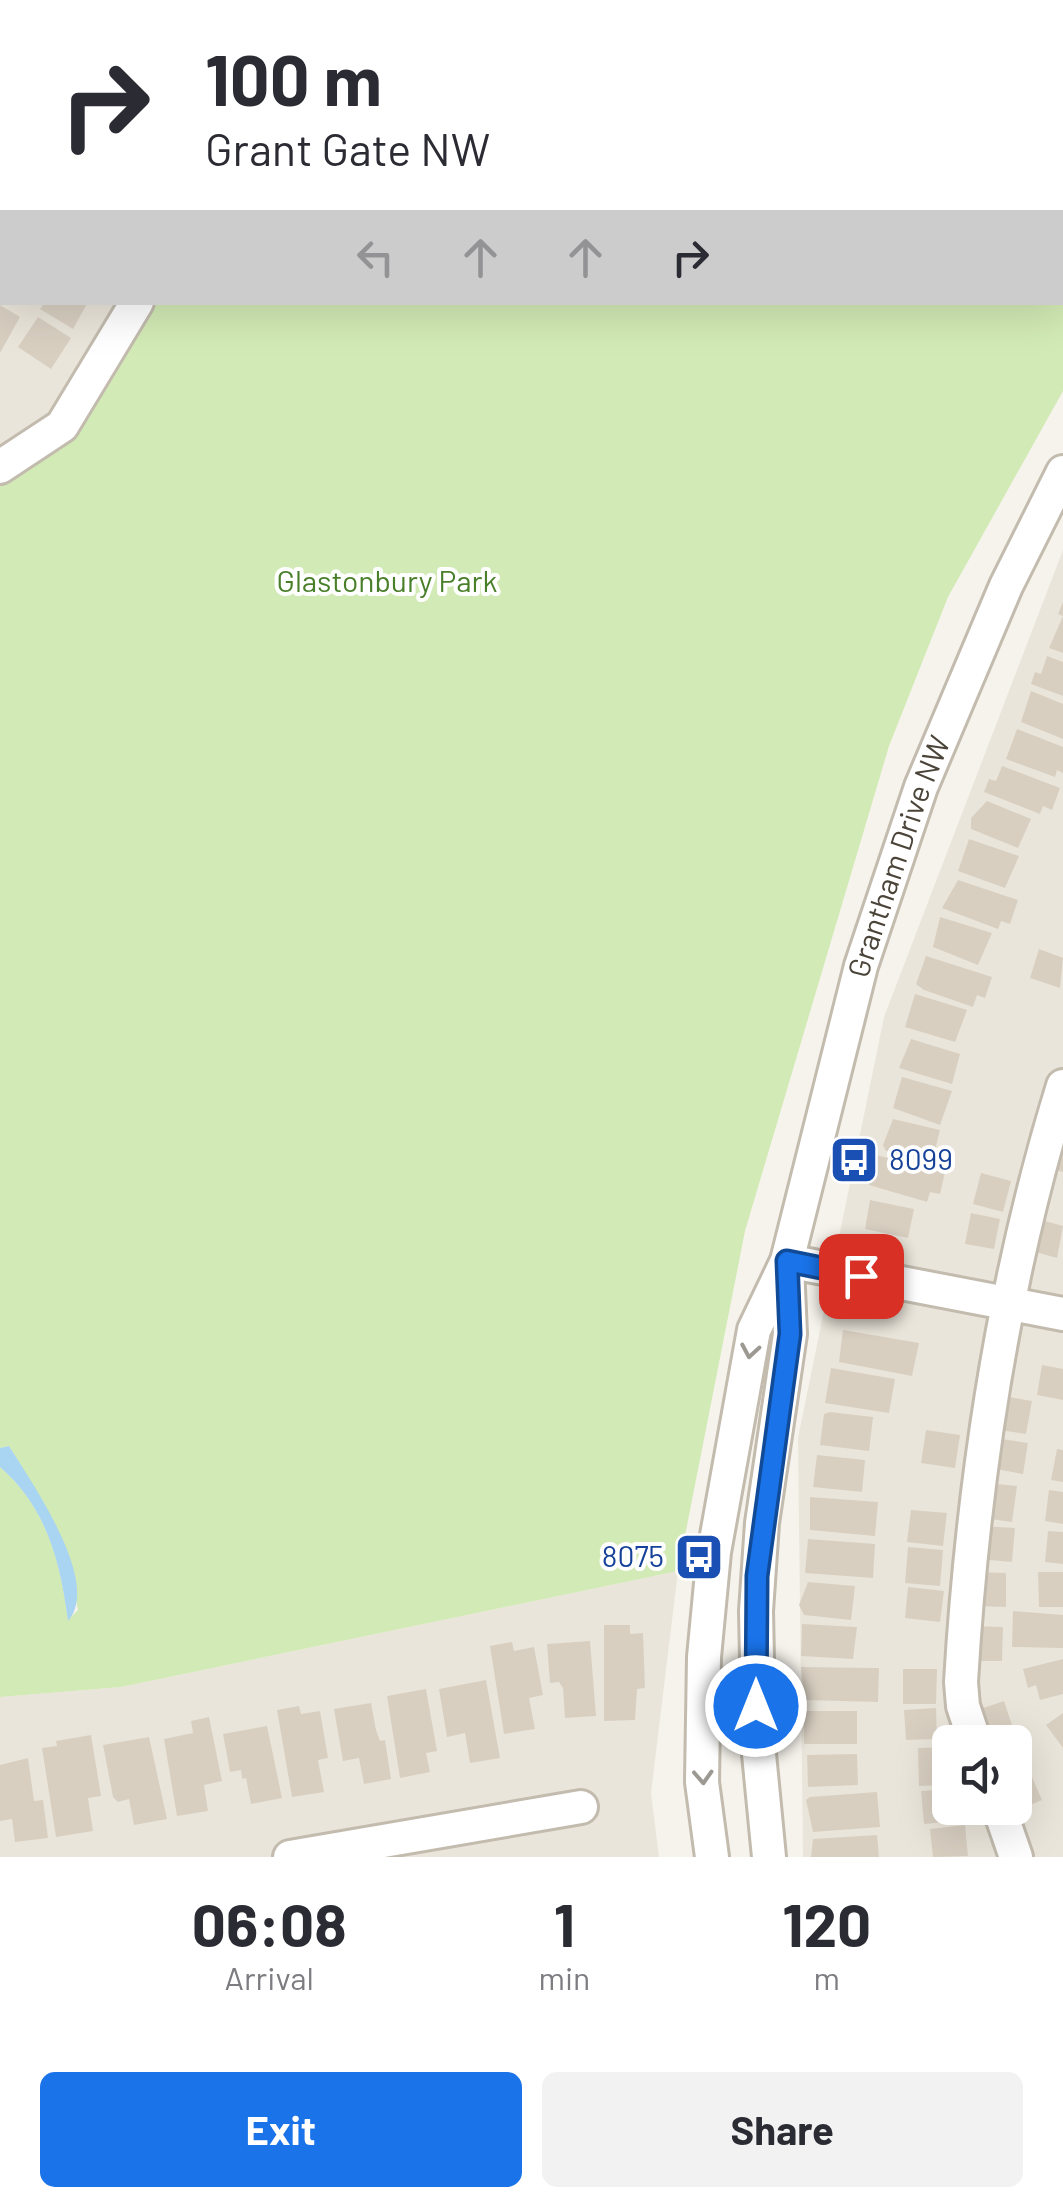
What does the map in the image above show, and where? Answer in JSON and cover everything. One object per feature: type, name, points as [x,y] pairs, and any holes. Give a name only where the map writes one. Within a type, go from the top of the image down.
[{"type":"street","points":[[0,468],[62,426],[135,305]]},
{"type":"street","name":"Grantham Drive NW","points":[[712,1857],[702,1782],[702,1726],[714,1552],[754,1330],[787,1261],[861,966],[921,787],[1006,586],[1063,472]]},
{"type":"street","points":[[969,1725],[961,1682],[968,1565],[1008,1304],[1029,1206],[1063,1086]]},
{"type":"street","points":[[787,1261],[1063,1314]]},
{"type":"street","name":"Grantham Drive NW","points":[[769,1857],[759,1754],[756,1611],[762,1523],[790,1334],[787,1261]]},
{"type":"street","points":[[290,1857],[582,1807]]},
{"type":"street","points":[[1004,1825],[1016,1857]]},
{"type":"shaded area","points":[[0,305],[148,305],[58,451],[0,485]]},
{"type":"shaded area","points":[[1063,550],[1063,1857],[803,1857],[798,1438],[884,1017]]},
{"type":"shaded area","points":[[678,1571],[651,1793],[659,1857],[0,1857],[0,1697],[121,1687]]},
{"type":"green space","name":"Glastonbury Park","points":[[148,305],[1063,305],[1063,391],[948,597],[889,746],[745,1231],[678,1571],[121,1687],[0,1697],[0,1467],[29,1500],[49,1536],[68,1620],[78,1610],[67,1563],[44,1506],[9,1446],[0,1448],[0,485],[58,451]]},
{"type":"water","points":[[9,1446],[47,1508],[70,1559],[76,1604],[68,1621],[49,1537],[29,1500],[0,1467],[0,1448]]},
{"type":"building","points":[[0,305],[20,317],[0,353]]},
{"type":"building","points":[[43,305],[86,305],[73,329],[40,309]]},
{"type":"building","points":[[38,317],[71,338],[51,369],[18,347]]},
{"type":"building","points":[[1063,616],[1063,653],[1049,648]]},
{"type":"building","points":[[1047,656],[1063,662],[1063,696],[1031,684],[1035,672],[1041,674]]},
{"type":"building","points":[[1031,691],[1063,704],[1063,739],[1021,722]]},
{"type":"building","points":[[1017,729],[1063,747],[1063,773],[1057,770],[1055,777],[1006,759]]},
{"type":"building","points":[[1002,766],[1060,788],[1052,810],[1043,806],[1040,814],[984,792],[989,779],[996,781]]},
{"type":"building","points":[[987,801],[1031,819],[1018,848],[971,829],[971,818]]},
{"type":"building","points":[[969,839],[1019,856],[1005,888],[958,871]]},
{"type":"building","points":[[958,880],[1018,900],[1010,924],[1001,921],[998,929],[942,908]]},
{"type":"building","points":[[940,917],[992,933],[978,965],[933,947]]},
{"type":"building","points":[[1039,949],[1063,958],[1060,988],[1030,978]]},
{"type":"building","points":[[926,956],[992,977],[985,998],[977,995],[973,1007],[924,990],[916,984]]},
{"type":"building","points":[[915,994],[967,1010],[955,1042],[905,1027]]},
{"type":"building","points":[[911,1039],[960,1054],[952,1084],[899,1068]]},
{"type":"building","points":[[902,1077],[952,1091],[940,1125],[893,1108]]},
{"type":"building","points":[[893,1119],[940,1130],[932,1162],[886,1151],[883,1145]]},
{"type":"building","points":[[1063,1139],[1063,1172],[1045,1167]]},
{"type":"building","points":[[876,1155],[945,1172],[940,1194],[930,1192],[927,1202],[869,1185]]},
{"type":"building","points":[[981,1173],[1011,1181],[1003,1212],[973,1204]]},
{"type":"building","points":[[870,1200],[914,1209],[908,1238],[865,1229]]},
{"type":"building","points":[[971,1213],[1000,1219],[994,1249],[965,1244]]},
{"type":"building","points":[[1034,1218],[1063,1226],[1057,1258],[1025,1249]]},
{"type":"building","points":[[843,1330],[919,1343],[912,1376],[839,1362]]},
{"type":"building","points":[[1042,1365],[1063,1369],[1063,1400],[1037,1395]]},
{"type":"building","points":[[831,1368],[895,1379],[889,1413],[825,1403]]},
{"type":"building","points":[[998,1395],[1032,1401],[1026,1434],[992,1429]]},
{"type":"building","points":[[824,1414],[873,1417],[869,1451],[820,1445]]},
{"type":"building","points":[[926,1430],[960,1435],[955,1468],[921,1463]]},
{"type":"building","points":[[995,1438],[1028,1443],[1023,1474],[990,1468]]},
{"type":"building","points":[[1057,1449],[1063,1450],[1063,1482],[1051,1480]]},
{"type":"building","points":[[817,1455],[865,1460],[862,1492],[813,1487]]},
{"type":"building","points":[[987,1483],[1017,1486],[1012,1522],[983,1518]]},
{"type":"building","points":[[1049,1490],[1063,1492],[1063,1524],[1045,1521]]},
{"type":"building","points":[[810,1497],[878,1502],[875,1536],[810,1530]]},
{"type":"building","points":[[911,1510],[947,1513],[943,1546],[907,1542]]},
{"type":"building","points":[[980,1526],[1015,1528],[1012,1562],[978,1559]]},
{"type":"building","points":[[1048,1531],[1063,1532],[1063,1564],[1045,1562]]},
{"type":"building","points":[[808,1539],[875,1544],[873,1578],[805,1573]]},
{"type":"building","points":[[908,1547],[943,1550],[940,1586],[905,1583]]},
{"type":"building","points":[[973,1572],[1006,1573],[1006,1607],[972,1606]]},
{"type":"building","points":[[1038,1572],[1063,1572],[1063,1607],[1039,1607]]},
{"type":"building","points":[[808,1582],[855,1586],[851,1620],[804,1615],[799,1605]]},
{"type":"building","points":[[908,1587],[944,1591],[940,1622],[905,1618]]},
{"type":"building","points":[[1013,1611],[1063,1615],[1063,1648],[1012,1647]]},
{"type":"building","points":[[802,1624],[857,1627],[853,1659],[801,1656]]},
{"type":"building","points":[[604,1625],[630,1625],[630,1634],[643,1633],[645,1688],[637,1689],[635,1720],[604,1721]]},
{"type":"building","points":[[972,1626],[1003,1627],[1002,1661],[971,1661]]},
{"type":"building","points":[[590,1641],[596,1716],[565,1718],[563,1688],[559,1682],[550,1683],[547,1644]]},
{"type":"building","points":[[512,1642],[514,1651],[534,1647],[543,1695],[529,1698],[535,1729],[504,1734],[490,1646]]},
{"type":"building","points":[[1063,1659],[1063,1694],[1040,1700],[1036,1685],[1028,1688],[1023,1669]]},
{"type":"building","points":[[801,1667],[879,1668],[878,1702],[804,1700]]},
{"type":"building","points":[[903,1669],[937,1669],[936,1704],[903,1704]]},
{"type":"building","points":[[486,1680],[500,1758],[470,1763],[465,1733],[447,1737],[439,1689]]},
{"type":"building","points":[[426,1689],[437,1751],[426,1753],[430,1772],[400,1778],[387,1696]]},
{"type":"building","points":[[1004,1701],[1012,1725],[979,1725],[974,1711]]},
{"type":"building","points":[[371,1703],[380,1741],[385,1740],[391,1779],[364,1784],[359,1758],[343,1761],[334,1709]]},
{"type":"building","points":[[299,1706],[301,1714],[320,1711],[328,1758],[318,1760],[324,1792],[292,1797],[277,1710]]},
{"type":"building","points":[[936,1708],[932,1739],[906,1740],[904,1710]]},
{"type":"building","points":[[804,1711],[857,1711],[857,1744],[804,1744]]},
{"type":"building","points":[[1063,1713],[1063,1748],[1046,1725]]},
{"type":"building","points":[[209,1717],[222,1781],[204,1785],[208,1811],[177,1816],[164,1739],[193,1733],[191,1721]]},
{"type":"building","points":[[267,1726],[282,1798],[251,1804],[241,1770],[230,1772],[223,1734]]},
{"type":"building","points":[[91,1735],[101,1796],[88,1798],[93,1831],[56,1837],[42,1748],[57,1746],[56,1741]]},
{"type":"building","points":[[149,1737],[167,1819],[134,1825],[129,1799],[118,1802],[113,1797],[103,1745]]},
{"type":"building","points":[[918,1748],[932,1748],[932,1786],[919,1786]]},
{"type":"building","points":[[857,1754],[858,1785],[808,1787],[807,1755]]},
{"type":"building","points":[[28,1758],[34,1801],[43,1800],[48,1838],[15,1842],[12,1819],[0,1821],[0,1765]]},
{"type":"building","points":[[1032,1777],[1042,1800],[1032,1804]]},
{"type":"building","points":[[932,1790],[932,1823],[924,1824],[921,1791]]},
{"type":"building","points":[[877,1792],[880,1827],[813,1832],[806,1800],[810,1797]]},
{"type":"building","points":[[965,1825],[968,1856],[933,1857],[930,1829]]},
{"type":"building","points":[[877,1835],[879,1857],[811,1857],[813,1839]]},
{"type":"place","name":"8099","points":[[854,1160]]},
{"type":"place","name":"8075","points":[[699,1557]]},
{"type":"route","points":[[756,1706],[757,1576],[790,1334],[787,1261],[861,1276]]}]
